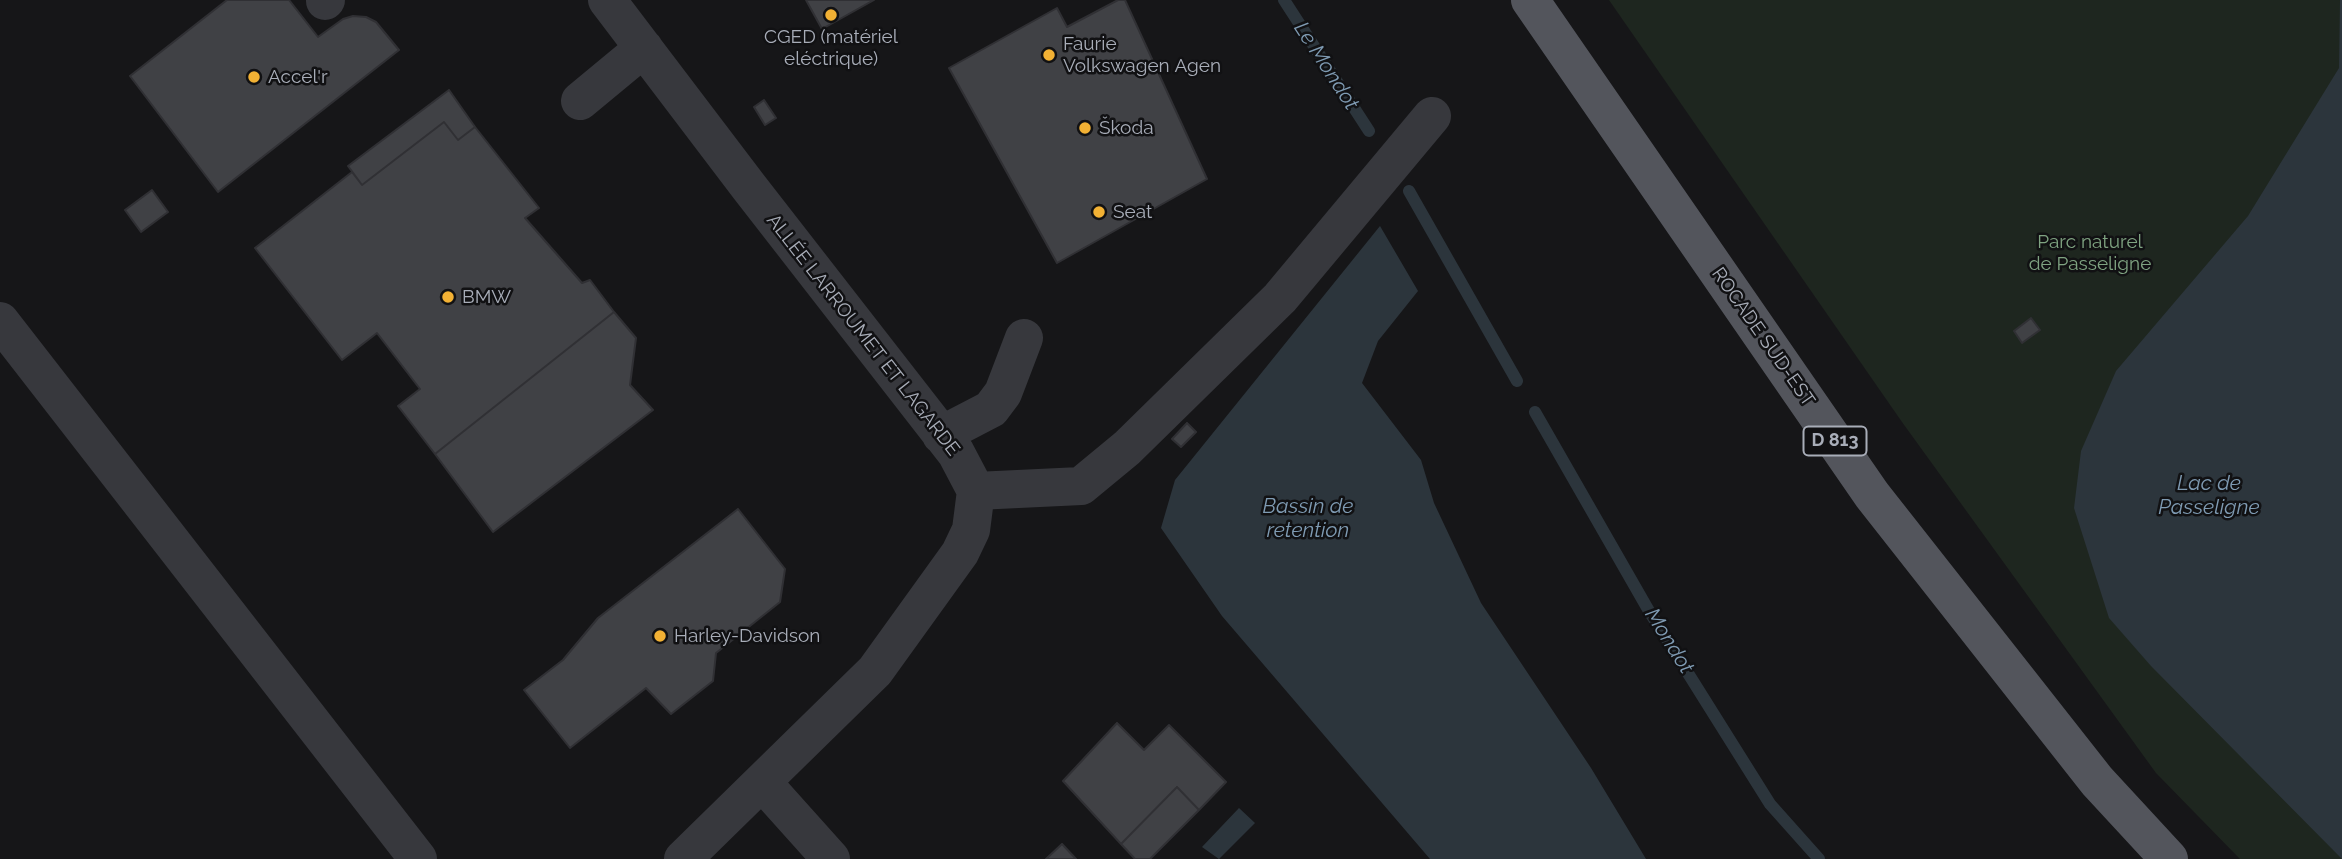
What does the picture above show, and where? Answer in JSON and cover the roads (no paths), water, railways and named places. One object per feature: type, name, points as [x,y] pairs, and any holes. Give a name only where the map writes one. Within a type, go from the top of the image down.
[{"type":"main road","name":"ROCADE SUD-EST","points":[[1530,0],[1872,495],[2097,781],[2169,859]]},
{"type":"street","name":"ALLÉE LARROUMET ET LAGARDE","points":[[607,0],[956,453],[976,491]]},
{"type":"street","points":[[579,101],[644,48]]},
{"type":"street","points":[[683,859],[875,671],[960,553],[971,530],[976,491],[1081,486],[1127,449],[1280,298],[1426,122]]},
{"type":"street","points":[[0,321],[418,859]]},
{"type":"street","points":[[941,435],[991,409],[1003,393],[1024,338]]},
{"type":"street","points":[[762,782],[831,859]]},
{"type":"water","name":"Lac de Passeligne","points":[[2340,0],[2342,859],[2151,666],[2109,618],[2074,508],[2081,451],[2116,371],[2248,216],[2339,68]]},
{"type":"water","name":"Bassin de retention","points":[[1380,226],[1418,291],[1378,341],[1362,383],[1421,460],[1434,503],[1481,603],[1591,768],[1646,859],[1430,859],[1222,616],[1161,528],[1175,480]]},
{"type":"water","points":[[1239,808],[1255,823],[1219,859],[1202,847]]},
{"type":"waterway","name":"Le Mondot","points":[[1284,0],[1369,131]]},
{"type":"waterway","points":[[1409,191],[1517,381]]},
{"type":"waterway","name":"Mondot","points":[[1535,412],[1649,611],[1770,804],[1819,859]]},
{"type":"place","name":"CGED (matériel eléctrique)","points":[[831,15]]},
{"type":"place","name":"Faurie Volkswagen Agen","points":[[1049,55]]},
{"type":"place","name":"Accel'r","points":[[254,77]]},
{"type":"place","name":"Škoda","points":[[1085,128]]},
{"type":"place","name":"Seat","points":[[1099,212]]},
{"type":"place","name":"BMW","points":[[448,297]]},
{"type":"place","name":"Harley-Davidson","points":[[660,636]]},
{"type":"park label","name":"Parc naturel de Passeligne","points":[[2090,253]]}]
